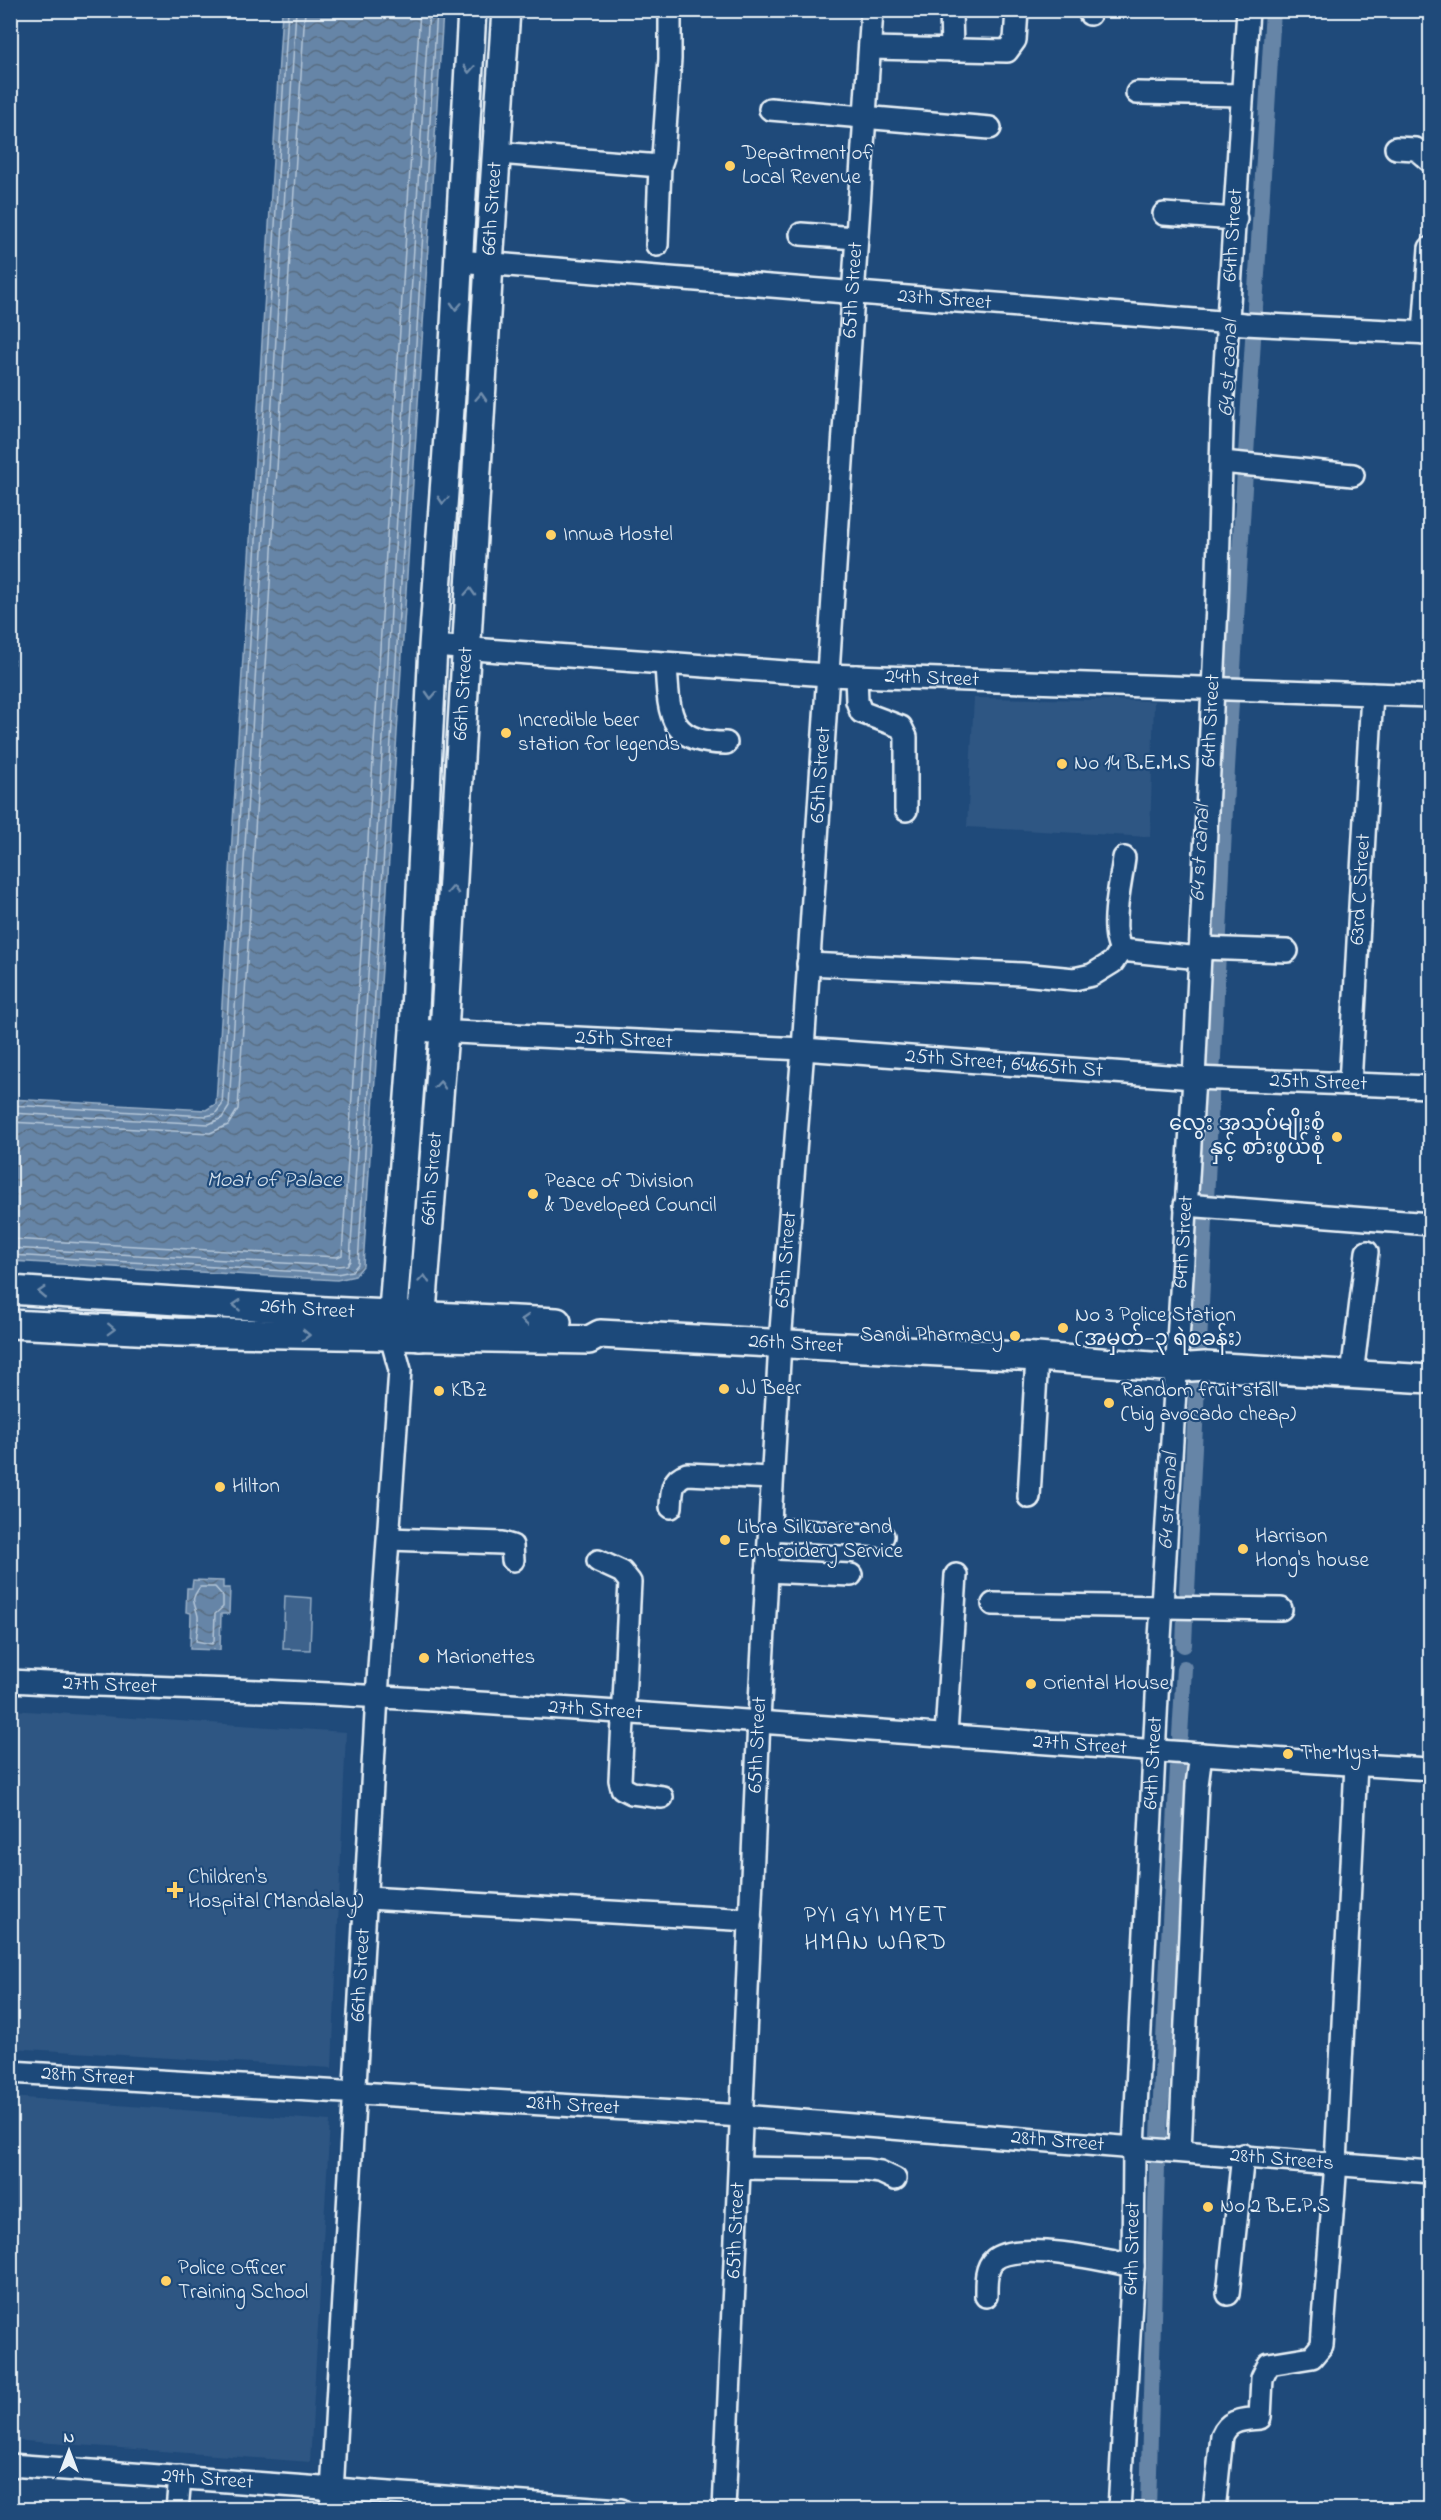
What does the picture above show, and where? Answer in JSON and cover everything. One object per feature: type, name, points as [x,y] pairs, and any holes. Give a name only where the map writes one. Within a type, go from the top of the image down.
[{"type":"main road","name":"66th Street","points":[[392,1325],[414,1030],[434,646],[472,10]]},
{"type":"main road","name":"66th Street","points":[[420,1326],[444,1033],[506,10]]},
{"type":"main road","name":"26th Street","points":[[10,1290],[392,1325]]},
{"type":"main road","name":"26th Street","points":[[10,1324],[420,1326],[589,1324],[600,1334],[1431,1379]]},
{"type":"street","points":[[657,245],[660,166],[663,157],[670,59],[670,10]]},
{"type":"street","name":"65th Street","points":[[724,2510],[772,1478],[872,10]]},
{"type":"street","points":[[951,10],[952,50]]},
{"type":"street","points":[[870,48],[1001,51],[1012,48],[1017,30],[1017,10]]},
{"type":"street","name":"64th Street","points":[[1119,2510],[1133,2266],[1157,2148],[1177,1753],[1178,1606],[1206,1078],[1209,951],[1244,324],[1236,219],[1248,10]]},
{"type":"street","points":[[1137,93],[1242,95]]},
{"type":"street","points":[[770,109],[990,128]]},
{"type":"street","points":[[1396,148],[1416,149],[1431,161]]},
{"type":"street","points":[[497,153],[660,166]]},
{"type":"street","points":[[1164,214],[1236,219]]},
{"type":"street","points":[[801,234],[856,238]]},
{"type":"street","points":[[1427,333],[1431,248]]},
{"type":"street","name":"23th Street","points":[[458,261],[1244,324],[1427,333]]},
{"type":"street","points":[[1235,463],[1353,475]]},
{"type":"street","name":"24th Street","points":[[434,646],[826,675],[1431,696]]},
{"type":"street","points":[[666,664],[668,704],[680,731],[689,738],[710,743],[726,743]]},
{"type":"street","points":[[856,676],[857,701],[861,712],[901,727],[906,738],[906,810]]},
{"type":"street","name":"63rd C Street","points":[[1350,1084],[1372,694]]},
{"type":"street","points":[[1121,950],[1116,941],[1115,927],[1124,858]]},
{"type":"street","points":[[808,964],[1022,974],[1074,979],[1092,975],[1113,962],[1121,950]]},
{"type":"street","points":[[1121,950],[1287,951]]},
{"type":"street","name":"25th Street","points":[[414,1030],[803,1049]]},
{"type":"street","name":"25th Street, 64&65th St","points":[[803,1049],[1206,1078]]},
{"type":"street","name":"25th Street","points":[[1206,1078],[1431,1087]]},
{"type":"street","points":[[1199,1206],[1431,1224]]},
{"type":"street","points":[[1352,1376],[1366,1252]]},
{"type":"street","name":"66th Street","points":[[331,2510],[378,1696],[400,1370],[392,1325]]},
{"type":"street","name":"66th Street","points":[[400,1370],[420,1326]]},
{"type":"street","points":[[1029,1497],[1037,1357]]},
{"type":"street","points":[[671,1507],[674,1483],[680,1476],[687,1474],[772,1478]]},
{"type":"street","points":[[770,1529],[883,1536]]},
{"type":"street","points":[[388,1539],[502,1543],[512,1546],[513,1560]]},
{"type":"street","points":[[598,1561],[622,1572],[630,1582],[620,1780],[622,1788],[632,1793],[662,1797]]},
{"type":"street","points":[[767,1571],[851,1575]]},
{"type":"street","points":[[946,1735],[956,1575]]},
{"type":"street","points":[[993,1604],[1281,1609]]},
{"type":"street","name":"27th Street","points":[[10,1681],[378,1696],[759,1720],[1177,1753],[1431,1769]]},
{"type":"street","points":[[1157,2148],[1197,1785],[1177,1753]]},
{"type":"street","points":[[1214,2510],[1221,2436],[1226,2426],[1236,2421],[1260,2418],[1262,2378],[1269,2364],[1312,2357],[1322,2345],[1336,2163],[1356,1764]]},
{"type":"street","points":[[368,1898],[751,1920]]},
{"type":"street","name":"28th Street","points":[[10,2072],[742,2116],[1157,2148]]},
{"type":"street","name":"28th Streets","points":[[1157,2148],[1431,2172]]},
{"type":"street","points":[[1228,2294],[1243,2155]]},
{"type":"street","points":[[740,2168],[866,2170],[880,2172],[895,2179]]},
{"type":"street","points":[[986,2296],[989,2267],[994,2259],[1003,2255],[1020,2252],[1066,2254],[1133,2266]]},
{"type":"street","name":"29th Street","points":[[10,2465],[333,2488],[444,2503],[621,2510]]},
{"type":"street","points":[[177,2510],[180,2477]]},
{"type":"shaded area","name":"No 14 B.E.M.S","points":[[974,698],[1154,701],[1150,837],[967,827]]},
{"type":"shaded area","name":"Children's Hospital (Mandalay)","points":[[11,1710],[346,1732],[332,2068],[11,2048]]},
{"type":"shaded area","name":"Police Officer Training School","points":[[11,2097],[330,2121],[310,2462],[11,2440]]},
{"type":"green space","points":[[10,539],[17,539],[13,674],[10,674]]},
{"type":"green space","points":[[285,1596],[312,1598],[310,1650],[283,1649]]},
{"type":"water","name":"Moat of Palace","points":[[282,11],[443,11],[363,1266],[355,1276],[337,1280],[11,1261],[11,1099],[206,1110],[216,1104]]},
{"type":"water","points":[[193,1580],[223,1581],[223,1588],[230,1588],[229,1614],[221,1614],[220,1650],[190,1649],[191,1613],[186,1612],[187,1588],[192,1588]]},
{"type":"waterway","name":"64 st canal","points":[[1187,1591],[1227,768],[1273,10]]},
{"type":"waterway","points":[[1184,1645],[1185,1621]]},
{"type":"waterway","points":[[1180,1736],[1184,1668]]},
{"type":"waterway","points":[[1159,2136],[1178,1767]]},
{"type":"waterway","points":[[1148,2510],[1157,2166]]},
{"type":"place","name":"Department of Local Revenue","points":[[730,166]]},
{"type":"place","name":"Innwa Hostel","points":[[551,535]]},
{"type":"place","name":"Incredible beer station for legends","points":[[506,733]]},
{"type":"place","name":"No 14 B.E.M.S","points":[[1062,764]]},
{"type":"place","name":"လွေး အသုပ်မျိုးစုံ နှင့် စားဖွယ်စုံ","points":[[1337,1137]]},
{"type":"place","name":"Peace of Division & Developed Council","points":[[533,1194]]},
{"type":"place","name":"No 3 Police Station (အမှတ်−၃ ရဲစခန်း)","points":[[1063,1328]]},
{"type":"place","name":"Sandi Pharmacy","points":[[1015,1336]]},
{"type":"place","name":"JJ Beer","points":[[724,1389]]},
{"type":"place","name":"KBZ","points":[[439,1391]]},
{"type":"place","name":"Random fruit stall (big avocado cheap)","points":[[1109,1403]]},
{"type":"place","name":"Hilton","points":[[220,1487]]},
{"type":"place","name":"Libra Silkware and Embroidery Service","points":[[725,1540]]},
{"type":"place","name":"Harrison Hong's house","points":[[1243,1549]]},
{"type":"place","name":"Marionettes","points":[[424,1658]]},
{"type":"place","name":"Oriental House","points":[[1031,1684]]},
{"type":"place","name":"The Myst","points":[[1288,1754]]},
{"type":"place","name":"Children's Hospital (Mandalay)","points":[[175,1890]]},
{"type":"place","name":"No 2 B.E.P.S","points":[[1208,2207]]},
{"type":"place","name":"Police Officer Training School","points":[[166,2281]]},
{"type":"district","name":"PYI GYI MYET HMAN WARD","points":[[876,1929]]}]
